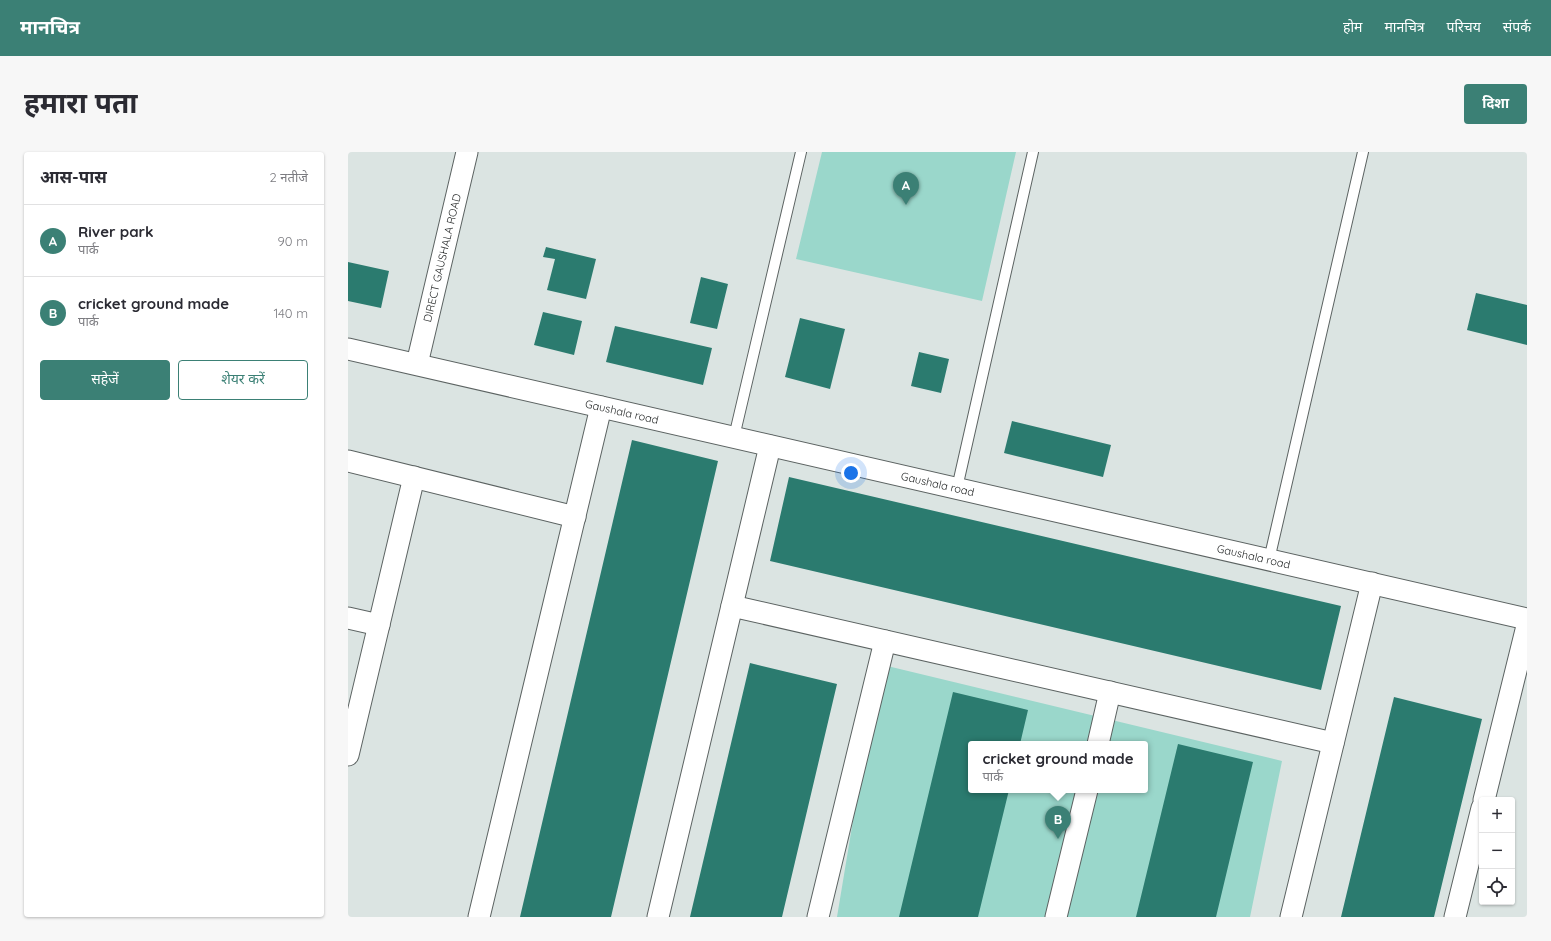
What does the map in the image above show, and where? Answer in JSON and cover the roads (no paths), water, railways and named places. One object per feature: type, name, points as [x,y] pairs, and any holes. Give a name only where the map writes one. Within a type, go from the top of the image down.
[{"type":"street","name":"DIRECT GAUSHALA ROAD","points":[[417,364],[467,152]]},
{"type":"street","name":"Gaushala road","points":[[348,349],[1527,619]]},
{"type":"street","points":[[479,917],[601,407]]},
{"type":"street","points":[[658,917],[770,446]]},
{"type":"street","points":[[348,461],[575,517]]},
{"type":"street","points":[[348,755],[414,477]]},
{"type":"street","points":[[1291,917],[1372,584]]},
{"type":"street","points":[[732,606],[1333,743]]},
{"type":"street","points":[[348,618],[379,625]]},
{"type":"street","points":[[1485,797],[1527,626]]},
{"type":"street","points":[[818,917],[885,641]]},
{"type":"street","points":[[1099,741],[1110,692]]},
{"type":"street","points":[[1056,917],[1086,793]]},
{"type":"street","points":[[1455,917],[1479,820]]},
{"type":"lane","points":[[734,437],[802,152]]},
{"type":"lane","points":[[957,488],[1033,152]]},
{"type":"lane","points":[[1269,560],[1362,152]]},
{"type":"place","name":"River park","points":[[906,205]]},
{"type":"place","name":"cricket ground made","points":[[1058,839]]}]
